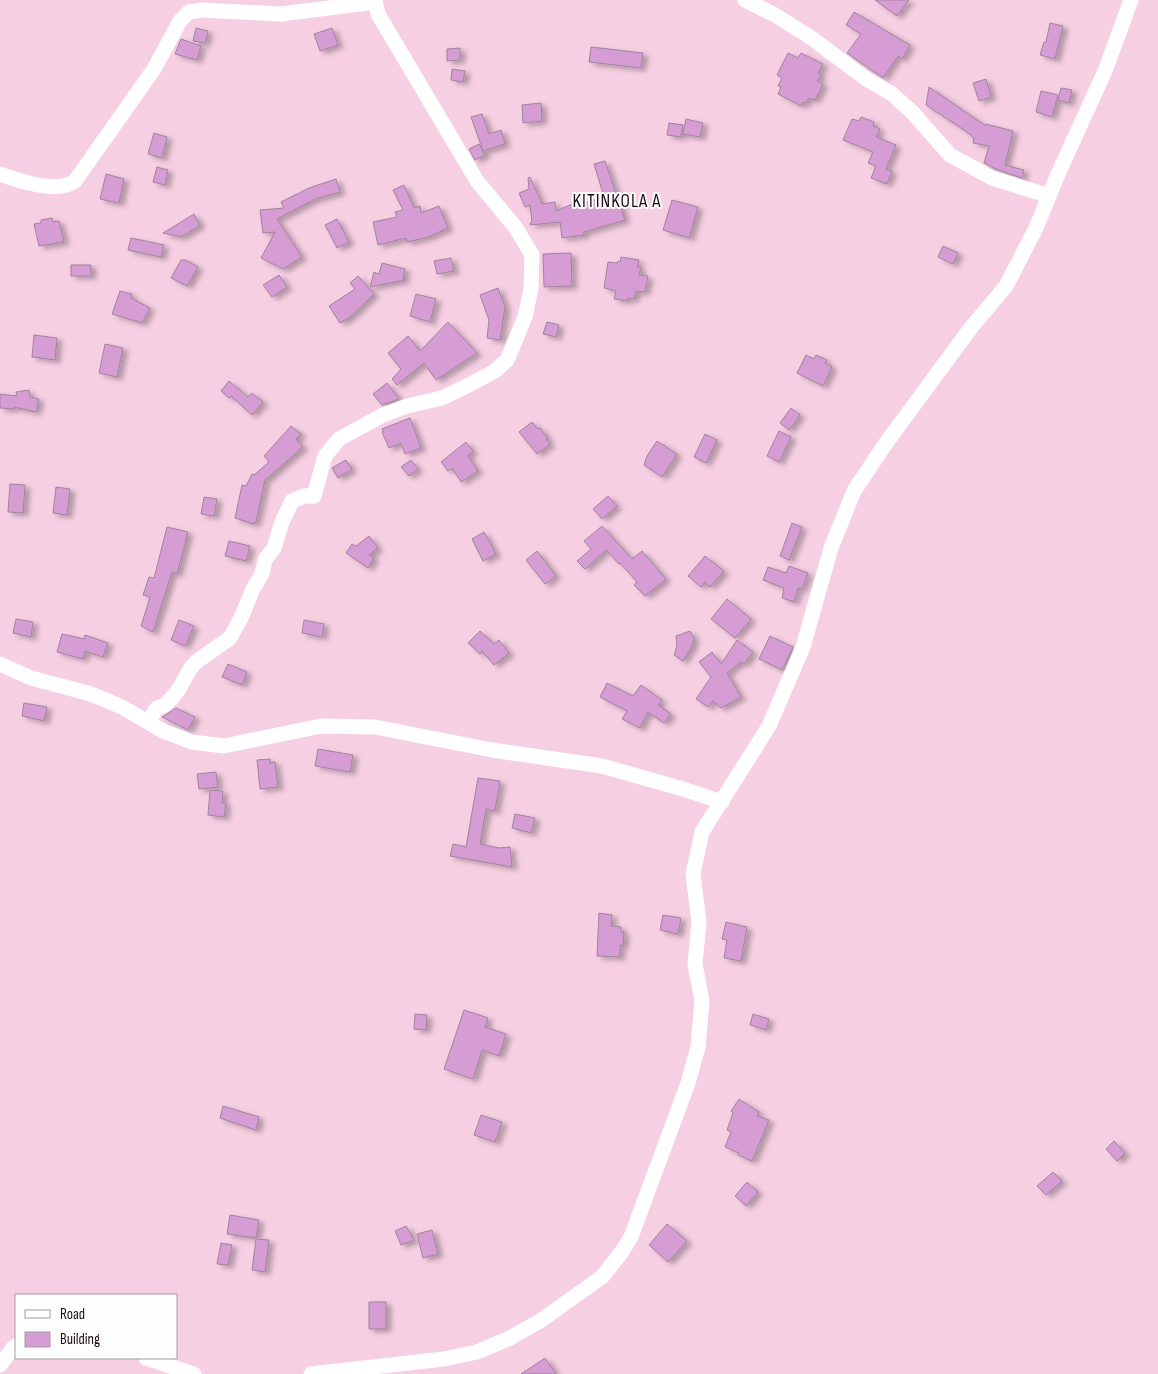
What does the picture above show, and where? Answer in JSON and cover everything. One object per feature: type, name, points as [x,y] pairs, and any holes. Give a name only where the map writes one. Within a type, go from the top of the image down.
[{"type":"street","points":[[745,0],[775,15],[810,37],[865,78],[892,94],[912,112],[950,155],[992,178],[1049,196]]},
{"type":"street","points":[[311,1374],[444,1359],[478,1352],[510,1338],[540,1321],[602,1277],[631,1237],[688,1083],[698,1047],[702,1000],[694,964],[698,922],[693,885],[694,867],[702,832],[769,726],[803,647],[831,548],[854,491],[886,443],[970,329],[1006,286],[1036,228],[1105,71],[1131,0]]},
{"type":"street","points":[[0,174],[24,181],[55,186],[70,185],[75,181],[154,68],[180,21],[189,12],[202,10],[281,14],[375,1],[378,14],[476,181],[516,228],[532,255],[531,288],[524,317],[507,360],[495,371],[442,398],[407,406],[383,415],[339,439],[331,447],[322,462],[314,496],[304,496],[292,501],[282,522],[274,548],[265,560],[262,574],[230,638],[205,655],[190,669],[175,694],[166,705],[158,708],[148,722]]},
{"type":"street","points":[[0,664],[31,678],[92,694],[122,707],[163,731],[192,742],[224,746],[321,726],[375,727],[492,750],[602,766],[722,802]]},
{"type":"street","points":[[0,1365],[15,1347]]},
{"type":"street","points":[[149,1359],[194,1374]]},
{"type":"building","points":[[875,0],[909,0],[897,16]]},
{"type":"building","points":[[854,12],[910,45],[902,59],[898,56],[883,78],[847,53],[861,34],[846,25]]},
{"type":"building","points":[[1050,23],[1063,26],[1055,59],[1040,55],[1044,42],[1046,42]]},
{"type":"building","points":[[196,28],[208,31],[205,43],[193,41]]},
{"type":"building","points":[[332,28],[338,45],[320,51],[314,34]]},
{"type":"building","points":[[181,39],[201,46],[197,60],[175,54]]},
{"type":"building","points":[[591,47],[643,53],[641,68],[589,62]]},
{"type":"building","points":[[460,48],[460,60],[447,61],[447,49]]},
{"type":"building","points":[[788,53],[798,58],[801,53],[823,64],[818,73],[821,75],[817,81],[823,84],[815,100],[809,98],[801,106],[778,94],[781,87],[778,86],[782,78],[777,75]]},
{"type":"building","points":[[452,69],[465,71],[463,82],[451,80]]},
{"type":"building","points":[[986,79],[991,97],[979,101],[973,83]]},
{"type":"building","points":[[929,87],[986,126],[986,124],[1013,131],[1005,165],[1024,170],[1022,178],[984,163],[989,146],[973,143],[974,138],[926,105]]},
{"type":"building","points":[[1061,88],[1072,90],[1069,103],[1058,100]]},
{"type":"building","points":[[1041,91],[1058,95],[1052,117],[1036,112]]},
{"type":"building","points":[[541,103],[542,121],[523,123],[522,105]]},
{"type":"building","points":[[482,114],[489,134],[501,130],[505,144],[483,151],[471,117]]},
{"type":"building","points":[[861,117],[874,122],[873,126],[880,129],[876,137],[896,145],[886,169],[892,171],[887,184],[871,178],[876,166],[868,163],[873,152],[843,140],[852,119],[859,121]]},
{"type":"building","points":[[686,119],[703,123],[700,137],[683,134]]},
{"type":"building","points":[[669,123],[683,125],[681,137],[667,135]]},
{"type":"building","points":[[154,133],[167,137],[162,158],[148,154]]},
{"type":"building","points":[[479,144],[485,155],[475,160],[469,149]]},
{"type":"building","points":[[605,161],[625,220],[584,232],[584,235],[562,238],[560,222],[530,225],[532,222],[530,205],[525,207],[519,193],[529,189],[528,178],[530,177],[542,204],[555,202],[556,211],[577,202],[578,205],[604,197],[594,164]]},
{"type":"building","points":[[157,167],[168,170],[165,185],[153,182]]},
{"type":"building","points":[[106,174],[124,179],[119,203],[100,199]]},
{"type":"building","points":[[336,179],[340,192],[315,199],[277,219],[302,257],[283,269],[261,258],[275,232],[263,233],[260,210],[284,208],[281,202],[309,188]]},
{"type":"building","points":[[404,185],[414,208],[420,206],[421,213],[439,206],[448,228],[428,237],[407,242],[406,238],[378,245],[373,222],[397,217],[395,212],[403,210],[393,190]]},
{"type":"building","points":[[672,200],[698,207],[689,238],[663,230]]},
{"type":"building","points":[[194,214],[200,225],[181,237],[163,233]]},
{"type":"building","points":[[52,218],[53,222],[59,221],[64,242],[39,246],[34,224],[41,223],[41,220]]},
{"type":"building","points":[[337,219],[349,242],[337,248],[325,225]]},
{"type":"building","points":[[131,238],[164,245],[161,257],[128,250]]},
{"type":"building","points":[[943,246],[958,253],[953,264],[938,257]]},
{"type":"building","points":[[571,253],[572,286],[544,287],[543,254]]},
{"type":"building","points":[[621,257],[639,260],[637,267],[641,268],[639,275],[648,276],[645,292],[636,291],[634,299],[628,298],[627,301],[614,299],[616,291],[604,288],[608,262],[620,262]]},
{"type":"building","points":[[451,258],[454,271],[437,274],[434,261]]},
{"type":"building","points":[[181,260],[186,260],[198,267],[187,286],[171,278]]},
{"type":"building","points":[[382,263],[405,269],[403,279],[405,280],[370,287],[374,272],[379,274]]},
{"type":"building","points":[[71,265],[91,265],[91,276],[71,276]]},
{"type":"building","points":[[279,275],[287,287],[272,297],[263,285]]},
{"type":"building","points":[[358,276],[374,294],[350,317],[340,323],[329,306],[355,289],[350,283]]},
{"type":"building","points":[[498,288],[505,307],[500,340],[487,338],[489,320],[480,295]]},
{"type":"building","points":[[120,291],[132,294],[131,298],[150,308],[142,323],[112,314]]},
{"type":"building","points":[[416,294],[436,299],[430,322],[410,316]]},
{"type":"building","points":[[448,322],[477,353],[436,380],[424,363],[397,385],[392,379],[401,369],[388,353],[408,336],[420,351]]},
{"type":"building","points":[[547,322],[559,325],[556,337],[543,334]]},
{"type":"building","points":[[34,335],[57,338],[55,360],[32,357]]},
{"type":"building","points":[[105,344],[123,348],[117,377],[99,373]]},
{"type":"building","points":[[806,355],[814,359],[816,355],[827,360],[825,363],[832,367],[823,386],[797,373]]},
{"type":"building","points":[[229,381],[248,397],[252,393],[263,402],[252,415],[231,396],[229,398],[221,391]]},
{"type":"building","points":[[387,383],[399,399],[382,405],[373,394]]},
{"type":"building","points":[[29,390],[30,397],[39,399],[36,412],[14,407],[13,409],[0,408],[0,394],[17,396],[16,392]]},
{"type":"building","points":[[791,408],[800,415],[789,430],[780,423]]},
{"type":"building","points":[[410,418],[421,448],[405,454],[401,443],[389,448],[382,429]]},
{"type":"building","points":[[532,422],[538,429],[540,428],[550,444],[537,454],[519,432]]},
{"type":"building","points":[[291,426],[301,434],[296,439],[303,447],[265,480],[256,522],[254,524],[235,518],[242,485],[246,486],[252,474],[254,475],[269,462],[264,456]]},
{"type":"building","points":[[779,431],[791,437],[779,462],[767,456]]},
{"type":"building","points":[[705,434],[717,440],[706,463],[694,457]]},
{"type":"building","points":[[657,441],[677,454],[662,477],[644,465],[647,456]]},
{"type":"building","points":[[466,442],[473,451],[468,456],[478,471],[461,482],[452,468],[448,471],[441,462]]},
{"type":"building","points":[[346,460],[352,469],[338,478],[332,468]]},
{"type":"building","points":[[411,460],[418,469],[409,476],[401,467]]},
{"type":"building","points":[[10,484],[25,485],[23,513],[8,512]]},
{"type":"building","points":[[56,487],[70,489],[67,515],[53,513]]},
{"type":"building","points":[[608,496],[617,506],[602,519],[593,509]]},
{"type":"building","points":[[204,497],[217,499],[214,516],[201,514]]},
{"type":"building","points":[[792,523],[802,527],[789,560],[780,556]]},
{"type":"building","points":[[602,526],[632,559],[642,551],[666,579],[645,596],[634,585],[637,582],[606,550],[585,569],[577,561],[591,549],[584,541]]},
{"type":"building","points":[[167,527],[188,532],[177,574],[172,572],[153,632],[141,626],[150,597],[143,595],[149,577],[154,578]]},
{"type":"building","points":[[484,532],[496,554],[483,561],[472,539]]},
{"type":"building","points":[[369,536],[378,548],[369,555],[374,558],[368,568],[346,553],[352,544],[356,546]]},
{"type":"building","points":[[229,541],[250,546],[246,561],[225,556]]},
{"type":"building","points":[[537,551],[556,576],[545,584],[526,560]]},
{"type":"building","points":[[705,556],[724,571],[710,587],[705,582],[701,587],[688,576]]},
{"type":"building","points":[[789,566],[808,573],[802,589],[798,588],[794,602],[782,598],[784,588],[763,580],[768,567],[786,573]]},
{"type":"building","points":[[727,599],[751,619],[735,638],[711,619]]},
{"type":"building","points":[[16,619],[33,622],[31,637],[13,633]]},
{"type":"building","points":[[179,620],[194,626],[185,646],[171,640]]},
{"type":"building","points":[[304,620],[324,624],[322,637],[302,633]]},
{"type":"building","points":[[480,631],[494,644],[499,640],[509,653],[494,665],[482,651],[480,654],[468,643]]},
{"type":"building","points":[[690,631],[694,638],[692,646],[683,661],[674,655],[677,646],[676,636]]},
{"type":"building","points":[[62,634],[84,639],[85,635],[108,643],[103,657],[85,651],[83,659],[57,652]]},
{"type":"building","points":[[770,636],[793,647],[782,670],[759,659]]},
{"type":"building","points":[[737,640],[753,652],[744,664],[741,662],[727,673],[741,697],[721,708],[713,701],[708,707],[696,699],[711,677],[699,662],[712,652],[721,664]]},
{"type":"building","points":[[228,664],[247,672],[242,685],[222,677]]},
{"type":"building","points":[[607,683],[633,696],[641,685],[662,700],[658,705],[671,714],[664,723],[648,712],[640,728],[622,719],[627,711],[600,697]]},
{"type":"building","points":[[24,703],[47,707],[44,721],[22,716]]},
{"type":"building","points":[[176,708],[195,717],[188,730],[162,717]]},
{"type":"building","points":[[318,749],[353,755],[350,772],[315,766]]},
{"type":"building","points":[[270,759],[270,763],[275,762],[278,787],[260,789],[257,760]]},
{"type":"building","points":[[216,772],[218,787],[199,789],[197,774]]},
{"type":"building","points":[[478,778],[500,781],[495,811],[486,809],[480,844],[499,848],[510,847],[512,867],[450,856],[453,844],[466,847]]},
{"type":"building","points":[[210,790],[223,791],[222,803],[226,803],[224,817],[208,815]]},
{"type":"building","points":[[515,814],[535,818],[531,833],[512,828]]},
{"type":"building","points":[[599,913],[612,915],[611,926],[621,927],[621,932],[624,932],[623,946],[620,945],[620,957],[597,956]]},
{"type":"building","points":[[663,915],[681,918],[678,934],[660,930]]},
{"type":"building","points":[[726,922],[747,927],[741,961],[724,958],[727,940],[722,939]]},
{"type":"building","points":[[464,1010],[488,1018],[485,1027],[506,1034],[499,1056],[482,1050],[473,1079],[444,1069]]},
{"type":"building","points":[[415,1014],[427,1015],[426,1030],[414,1029]]},
{"type":"building","points":[[753,1014],[769,1019],[766,1030],[750,1025]]},
{"type":"building","points":[[739,1099],[759,1112],[757,1116],[769,1120],[752,1161],[725,1147],[731,1132],[727,1130],[733,1113],[731,1111]]},
{"type":"building","points":[[223,1106],[259,1117],[256,1130],[220,1118]]},
{"type":"building","points":[[481,1115],[502,1122],[495,1142],[474,1135]]},
{"type":"building","points":[[1114,1141],[1125,1153],[1117,1161],[1106,1149]]},
{"type":"building","points":[[1053,1172],[1062,1181],[1046,1195],[1037,1186]]},
{"type":"building","points":[[747,1182],[758,1192],[746,1206],[735,1196]]},
{"type":"building","points":[[230,1215],[259,1220],[256,1238],[227,1234]]},
{"type":"building","points":[[667,1224],[687,1241],[668,1262],[649,1245]]},
{"type":"building","points":[[406,1226],[414,1240],[401,1245],[395,1231]]},
{"type":"building","points":[[432,1230],[438,1254],[423,1258],[417,1234]]},
{"type":"building","points":[[256,1239],[269,1240],[265,1272],[252,1270]]},
{"type":"building","points":[[221,1243],[232,1245],[228,1265],[217,1264]]},
{"type":"building","points":[[369,1302],[386,1302],[386,1329],[369,1329]]},
{"type":"building","points":[[545,1358],[556,1374],[521,1374]]},
{"type":"district","name":"KITINKOLA A","points":[[617,200]]}]
